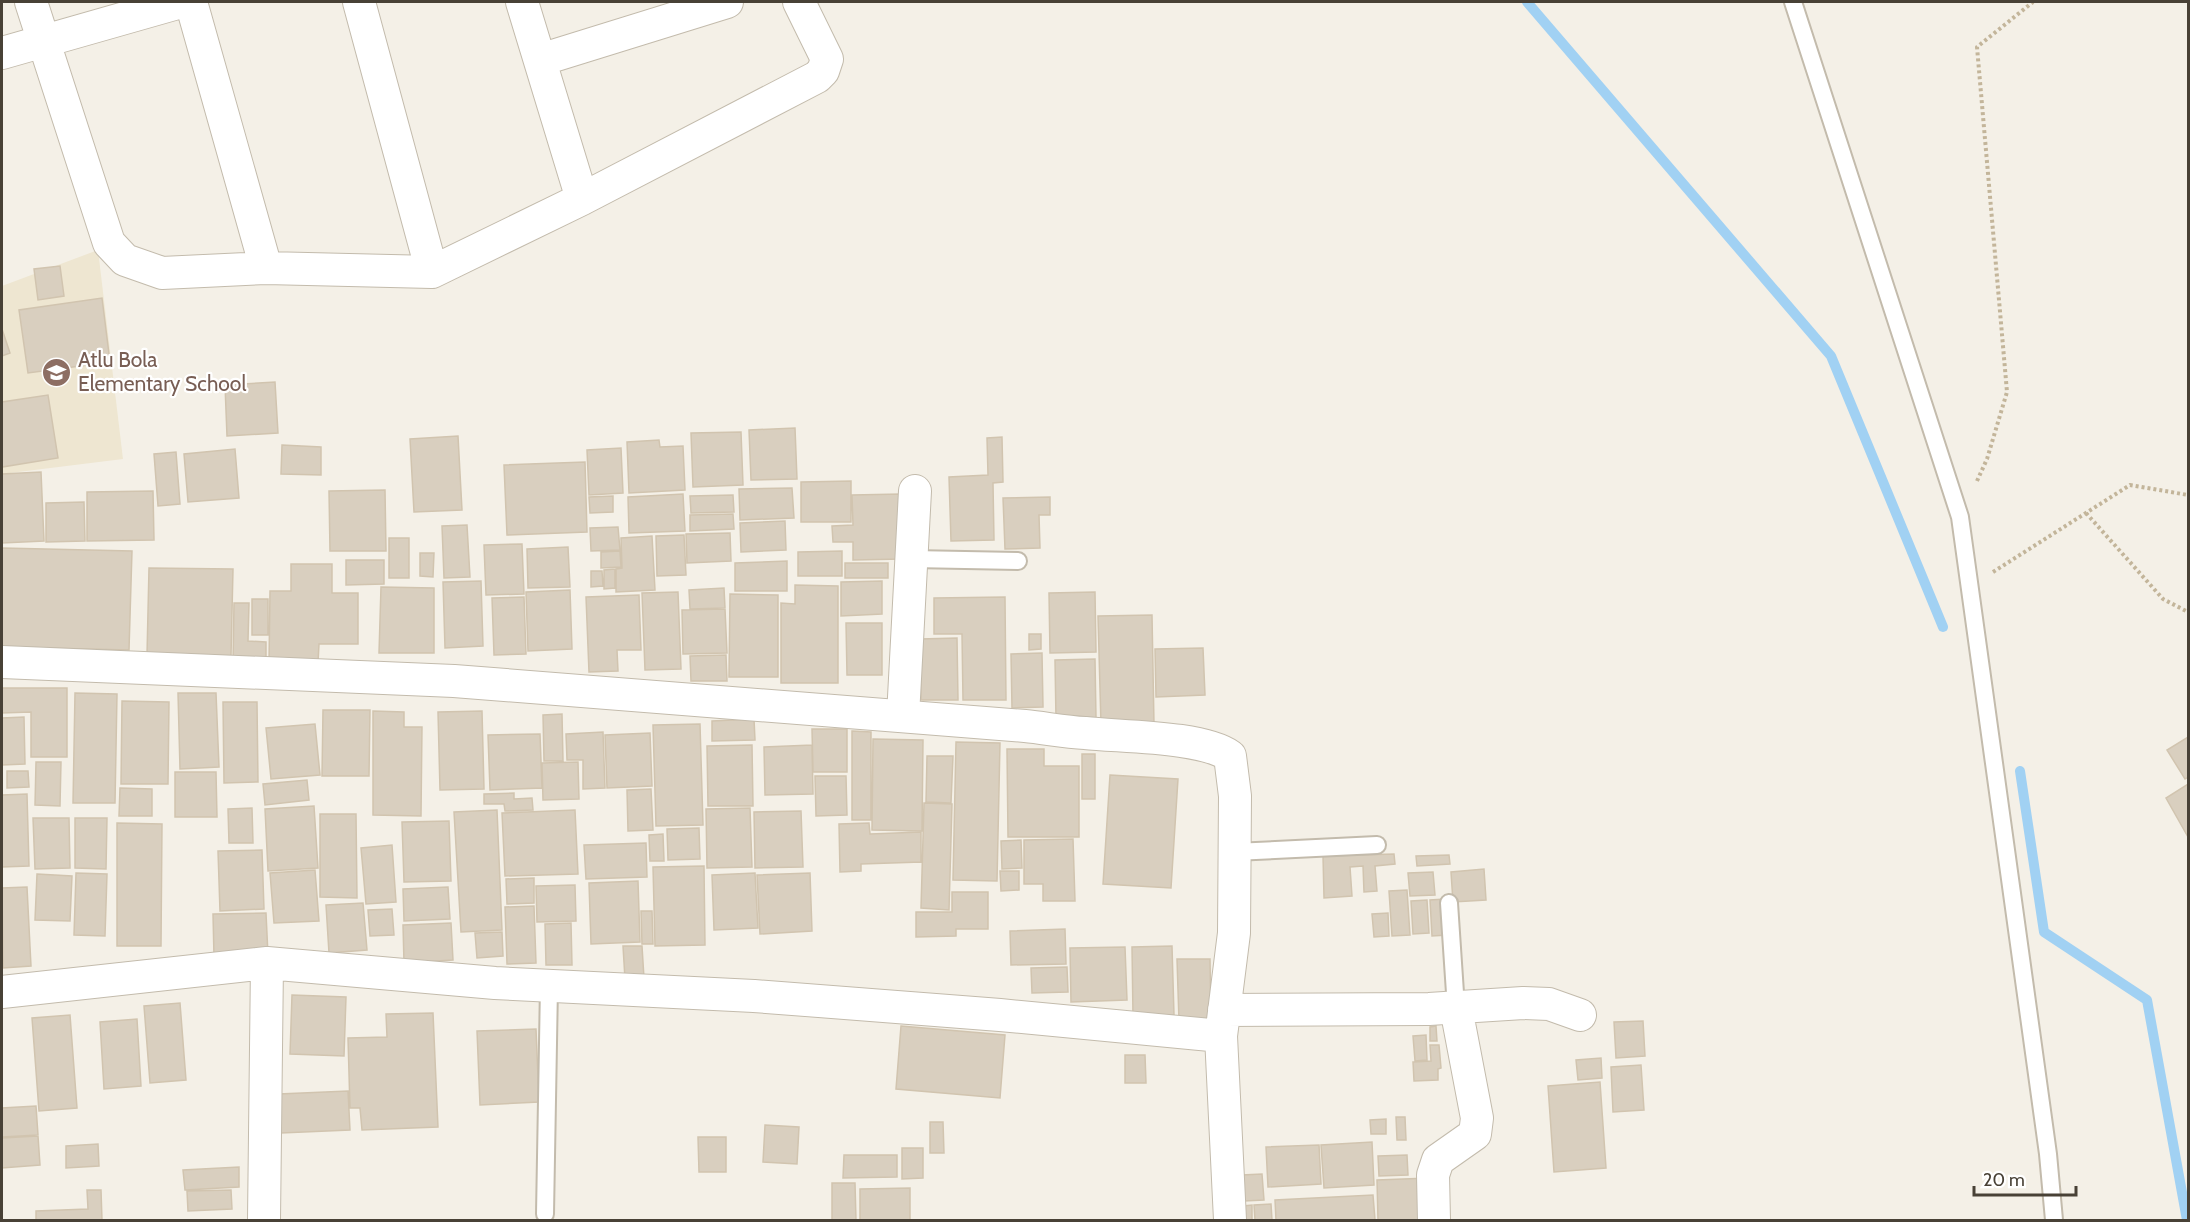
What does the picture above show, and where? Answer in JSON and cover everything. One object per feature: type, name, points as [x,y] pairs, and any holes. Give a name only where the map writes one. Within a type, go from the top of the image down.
[{"type":"street","points":[[31,2],[109,243],[125,260],[162,273],[266,268],[432,272],[582,199],[817,77],[823,70],[827,59],[799,2]]},
{"type":"street","points":[[2,53],[181,2]]},
{"type":"street","points":[[191,2],[266,268]]},
{"type":"street","points":[[359,2],[432,272]]},
{"type":"street","points":[[522,2],[582,199]]},
{"type":"street","points":[[540,60],[727,2]]},
{"type":"street","points":[[903,716],[915,491]]},
{"type":"street","points":[[2,662],[454,681],[1176,740],[1221,750],[1230,756],[1235,796],[1234,933],[1223,1023],[1230,1221]]},
{"type":"street","points":[[2,992],[267,963],[549,986],[789,999],[1000,1014],[1223,1023],[1523,1003],[1549,1004],[1580,1015]]},
{"type":"street","points":[[264,1221],[267,963]]},
{"type":"street","points":[[1434,1221],[1433,1175],[1438,1160],[1475,1134],[1478,1118],[1456,1008]]},
{"type":"lane","points":[[1793,2],[1960,517],[2048,1154],[2054,1221]]},
{"type":"lane","points":[[912,559],[1018,561]]},
{"type":"lane","points":[[1234,852],[1377,844]]},
{"type":"lane","points":[[1449,903],[1456,1008]]},
{"type":"lane","points":[[545,1214],[549,986]]},
{"type":"path","points":[[1960,517],[1987,459],[2007,392],[1977,47],[2033,2]]},
{"type":"path","points":[[1970,586],[2130,485],[2188,495]]},
{"type":"path","points":[[2086,513],[2163,599],[2188,612]]},
{"type":"shaded area","name":"Atlu Bola Elementary School","points":[[98,250],[123,459],[2,474],[2,286]]},
{"type":"building","points":[[60,266],[64,296],[38,300],[34,269]]},
{"type":"building","points":[[102,298],[110,362],[28,373],[19,310]]},
{"type":"building","points":[[2,329],[10,353],[2,356]]},
{"type":"building","points":[[275,382],[278,433],[227,436],[225,385]]},
{"type":"building","points":[[48,395],[58,458],[2,467],[2,402]]},
{"type":"building","points":[[795,428],[797,479],[751,480],[749,430]]},
{"type":"building","points":[[741,432],[743,485],[693,487],[691,433]]},
{"type":"building","points":[[458,436],[462,510],[414,512],[410,439]]},
{"type":"building","points":[[1002,437],[1003,482],[993,483],[994,540],[951,541],[949,477],[988,475],[987,438]]},
{"type":"building","points":[[659,440],[660,447],[683,446],[685,490],[629,493],[627,442]]},
{"type":"building","points":[[282,445],[321,447],[321,475],[281,474]]},
{"type":"building","points":[[621,448],[623,493],[589,495],[587,450]]},
{"type":"building","points":[[235,449],[239,498],[188,502],[184,454]]},
{"type":"building","points":[[176,452],[180,504],[158,506],[154,454]]},
{"type":"building","points":[[585,462],[587,532],[507,535],[504,465]]},
{"type":"building","points":[[41,472],[44,541],[2,543],[2,474]]},
{"type":"building","points":[[851,481],[851,522],[801,522],[801,482]]},
{"type":"building","points":[[792,488],[794,518],[740,520],[739,489]]},
{"type":"building","points":[[385,490],[386,551],[330,551],[329,491]]},
{"type":"building","points":[[153,491],[154,540],[87,541],[87,492]]},
{"type":"building","points":[[683,494],[685,531],[629,533],[628,497]]},
{"type":"building","points":[[901,494],[902,559],[853,560],[853,542],[833,542],[832,526],[853,525],[852,495]]},
{"type":"building","points":[[733,495],[734,512],[691,513],[690,496]]},
{"type":"building","points":[[613,496],[613,512],[590,513],[589,497]]},
{"type":"building","points":[[1050,497],[1050,515],[1039,515],[1040,548],[1005,549],[1003,498]]},
{"type":"building","points":[[84,502],[85,541],[46,542],[46,503]]},
{"type":"building","points":[[733,514],[734,529],[690,531],[690,515]]},
{"type":"building","points":[[785,521],[786,550],[741,552],[740,523]]},
{"type":"building","points":[[467,525],[470,577],[444,578],[442,526]]},
{"type":"building","points":[[618,527],[620,550],[591,551],[590,528]]},
{"type":"building","points":[[730,533],[731,561],[687,563],[686,534]]},
{"type":"building","points":[[684,535],[686,575],[657,576],[656,536]]},
{"type":"building","points":[[652,536],[655,590],[616,592],[616,569],[622,568],[621,538]]},
{"type":"building","points":[[389,538],[409,538],[409,578],[389,578]]},
{"type":"building","points":[[522,544],[524,594],[486,595],[484,545]]},
{"type":"building","points":[[568,547],[570,587],[528,588],[527,549]]},
{"type":"building","points":[[2,548],[132,551],[129,650],[2,647]]},
{"type":"building","points":[[620,551],[621,567],[601,568],[601,552]]},
{"type":"building","points":[[842,551],[842,576],[798,576],[798,552]]},
{"type":"building","points":[[420,553],[434,553],[433,577],[420,576]]},
{"type":"building","points":[[346,560],[384,560],[384,584],[346,585]]},
{"type":"building","points":[[787,561],[787,591],[735,591],[735,563]]},
{"type":"building","points":[[845,563],[888,563],[888,578],[845,578]]},
{"type":"building","points":[[291,564],[332,564],[332,593],[358,593],[358,644],[319,644],[318,663],[269,663],[270,591],[291,591]]},
{"type":"building","points":[[149,568],[233,569],[231,656],[147,655]]},
{"type":"building","points":[[615,569],[615,588],[604,589],[604,570]]},
{"type":"building","points":[[591,571],[602,571],[603,586],[591,587]]},
{"type":"building","points":[[481,581],[483,646],[445,648],[443,582]]},
{"type":"building","points":[[882,581],[882,614],[841,616],[841,582]]},
{"type":"building","points":[[795,585],[838,586],[838,683],[781,683],[781,603],[795,604]]},
{"type":"building","points":[[381,587],[434,588],[434,653],[379,653]]},
{"type":"building","points":[[724,588],[725,608],[690,609],[689,590]]},
{"type":"building","points":[[570,590],[572,649],[528,651],[526,592]]},
{"type":"building","points":[[678,592],[681,669],[645,670],[642,593]]},
{"type":"building","points":[[1095,592],[1096,652],[1050,653],[1049,593]]},
{"type":"building","points":[[730,594],[778,595],[778,677],[729,677]]},
{"type":"building","points":[[639,595],[641,650],[617,650],[618,671],[589,672],[586,597]]},
{"type":"building","points":[[524,597],[526,654],[494,655],[492,598]]},
{"type":"building","points":[[1005,597],[1006,700],[963,700],[962,634],[934,634],[934,598]]},
{"type":"building","points":[[252,599],[268,599],[268,635],[252,635]]},
{"type":"building","points":[[234,603],[249,603],[248,641],[266,642],[266,663],[233,663]]},
{"type":"building","points":[[725,609],[727,653],[683,654],[682,610]]},
{"type":"building","points":[[1152,615],[1154,725],[1101,725],[1098,616]]},
{"type":"building","points":[[846,623],[882,623],[882,675],[847,675]]},
{"type":"building","points":[[1029,634],[1041,634],[1041,649],[1029,650]]},
{"type":"building","points":[[957,638],[958,700],[921,700],[920,639]]},
{"type":"building","points":[[1203,648],[1205,695],[1156,697],[1155,649]]},
{"type":"building","points":[[1042,653],[1043,707],[1012,708],[1011,654]]},
{"type":"building","points":[[726,655],[727,681],[691,681],[690,656]]},
{"type":"building","points":[[1095,659],[1096,718],[1056,719],[1055,660]]},
{"type":"building","points":[[2,688],[67,688],[67,757],[31,757],[31,712],[2,713]]},
{"type":"building","points":[[75,693],[117,694],[115,803],[73,803]]},
{"type":"building","points":[[178,693],[216,693],[219,767],[180,769]]},
{"type":"building","points":[[122,701],[169,702],[168,784],[121,784]]},
{"type":"building","points":[[223,702],[257,702],[258,782],[224,783]]},
{"type":"building","points":[[323,710],[370,710],[369,776],[322,776]]},
{"type":"building","points":[[373,711],[404,712],[404,727],[422,727],[421,816],[373,815]]},
{"type":"building","points":[[482,711],[484,789],[440,790],[438,712]]},
{"type":"building","points":[[562,714],[563,761],[544,761],[543,715]]},
{"type":"building","points":[[24,717],[25,764],[2,765],[2,718]]},
{"type":"building","points":[[754,719],[755,740],[712,741],[712,721]]},
{"type":"building","points":[[315,724],[320,775],[271,779],[266,728]]},
{"type":"building","points":[[700,724],[703,825],[656,826],[653,725]]},
{"type":"building","points":[[812,729],[847,729],[847,772],[813,772]]},
{"type":"building","points":[[852,731],[871,732],[871,820],[852,820]]},
{"type":"building","points":[[603,732],[605,788],[583,789],[583,760],[567,760],[566,734]]},
{"type":"building","points":[[650,733],[652,786],[607,788],[605,735]]},
{"type":"building","points":[[540,734],[542,788],[490,790],[488,735]]},
{"type":"building","points":[[2188,737],[2188,777],[2185,779],[2167,750]]},
{"type":"building","points":[[873,739],[923,740],[922,831],[872,830]]},
{"type":"building","points":[[956,742],[1000,743],[997,881],[953,880]]},
{"type":"building","points":[[752,745],[753,806],[708,806],[707,746]]},
{"type":"building","points":[[812,745],[813,794],[765,795],[764,747]]},
{"type":"building","points":[[1007,749],[1044,749],[1044,766],[1079,766],[1079,837],[1008,837]]},
{"type":"building","points":[[1082,754],[1095,754],[1095,799],[1082,799]]},
{"type":"building","points":[[927,756],[953,756],[951,803],[926,802]]},
{"type":"building","points":[[36,762],[61,762],[60,806],[35,805]]},
{"type":"building","points":[[578,762],[579,799],[543,800],[542,763]]},
{"type":"building","points":[[7,771],[28,771],[29,787],[7,788]]},
{"type":"building","points":[[175,772],[216,772],[217,817],[175,817]]},
{"type":"building","points":[[1110,775],[1178,779],[1171,888],[1103,884]]},
{"type":"building","points":[[815,776],[846,776],[847,815],[816,816]]},
{"type":"building","points":[[307,780],[309,800],[265,805],[263,784]]},
{"type":"building","points":[[2188,784],[2188,837],[2166,798]]},
{"type":"building","points":[[120,788],[152,789],[152,816],[119,816]]},
{"type":"building","points":[[651,789],[653,830],[628,831],[627,790]]},
{"type":"building","points":[[514,793],[514,799],[532,798],[533,810],[505,811],[504,804],[484,804],[484,794]]},
{"type":"building","points":[[27,794],[29,866],[2,867],[2,795]]},
{"type":"building","points":[[924,803],[952,804],[949,910],[921,908]]},
{"type":"building","points":[[314,806],[318,868],[268,871],[265,809]]},
{"type":"building","points":[[252,808],[253,843],[229,843],[228,809]]},
{"type":"building","points":[[750,808],[752,867],[707,868],[706,809]]},
{"type":"building","points":[[497,810],[502,930],[461,932],[454,812]]},
{"type":"building","points":[[575,810],[578,874],[505,876],[502,813]]},
{"type":"building","points":[[801,811],[803,867],[755,868],[754,812]]},
{"type":"building","points":[[320,814],[356,814],[357,898],[320,897]]},
{"type":"building","points":[[33,818],[69,818],[70,868],[35,869]]},
{"type":"building","points":[[75,818],[107,818],[106,869],[75,868]]},
{"type":"building","points":[[449,821],[451,881],[404,882],[402,822]]},
{"type":"building","points":[[117,823],[162,824],[161,946],[117,946]]},
{"type":"building","points":[[869,823],[870,834],[921,832],[921,862],[861,864],[861,871],[840,872],[839,824]]},
{"type":"building","points":[[699,828],[700,859],[668,860],[667,829]]},
{"type":"building","points":[[663,834],[664,861],[650,861],[649,835]]},
{"type":"building","points":[[1073,839],[1075,901],[1043,901],[1043,884],[1024,884],[1024,840]]},
{"type":"building","points":[[1021,840],[1022,868],[1002,869],[1001,841]]},
{"type":"building","points":[[646,843],[647,877],[586,879],[584,845]]},
{"type":"building","points":[[392,845],[396,902],[366,904],[361,848]]},
{"type":"building","points":[[262,850],[264,909],[220,911],[218,851]]},
{"type":"building","points":[[1394,854],[1395,864],[1375,866],[1377,891],[1364,892],[1363,866],[1350,867],[1352,896],[1324,898],[1323,856]]},
{"type":"building","points":[[1449,855],[1450,864],[1417,866],[1416,856]]},
{"type":"building","points":[[704,866],[705,945],[655,946],[653,867]]},
{"type":"building","points":[[1484,869],[1486,900],[1453,902],[1451,872]]},
{"type":"building","points":[[315,870],[319,921],[274,923],[270,873]]},
{"type":"building","points":[[1000,871],[1019,871],[1019,890],[1001,891]]},
{"type":"building","points":[[1433,872],[1435,895],[1410,896],[1408,873]]},
{"type":"building","points":[[76,873],[107,874],[105,936],[74,935]]},
{"type":"building","points":[[755,873],[758,928],[714,930],[712,875]]},
{"type":"building","points":[[810,873],[812,931],[760,934],[757,875]]},
{"type":"building","points":[[37,874],[72,876],[70,921],[35,920]]},
{"type":"building","points":[[534,878],[534,903],[507,904],[506,879]]},
{"type":"building","points":[[638,881],[640,942],[591,944],[589,883]]},
{"type":"building","points":[[575,885],[576,921],[537,922],[536,886]]},
{"type":"building","points":[[27,887],[31,966],[3,968],[2,888]]},
{"type":"building","points":[[448,887],[450,919],[404,921],[403,889]]},
{"type":"building","points":[[1407,890],[1410,935],[1392,936],[1389,891]]},
{"type":"building","points":[[952,892],[988,892],[988,929],[956,929],[956,936],[916,937],[916,912],[952,912]]},
{"type":"building","points":[[1445,899],[1448,935],[1432,936],[1430,900]]},
{"type":"building","points":[[1427,900],[1429,933],[1413,934],[1411,901]]},
{"type":"building","points":[[363,903],[367,950],[329,953],[326,905]]},
{"type":"building","points":[[534,906],[536,963],[507,964],[505,907]]},
{"type":"building","points":[[392,909],[394,935],[370,936],[368,910]]},
{"type":"building","points":[[641,911],[652,911],[653,944],[642,944]]},
{"type":"building","points":[[266,913],[268,955],[214,957],[213,914]]},
{"type":"building","points":[[1388,913],[1389,936],[1374,937],[1372,914]]},
{"type":"building","points":[[451,923],[453,960],[404,963],[403,925]]},
{"type":"building","points":[[571,923],[572,965],[546,965],[545,924]]},
{"type":"building","points":[[1065,929],[1066,964],[1011,965],[1010,931]]},
{"type":"building","points":[[502,932],[503,956],[477,958],[475,933]]},
{"type":"building","points":[[623,946],[642,946],[644,978],[625,979]]},
{"type":"building","points":[[1172,946],[1174,1015],[1133,1016],[1132,947]]},
{"type":"building","points":[[1125,947],[1127,1000],[1071,1002],[1070,948]]},
{"type":"building","points":[[1177,959],[1210,959],[1211,1020],[1179,1021]]},
{"type":"building","points":[[1067,967],[1068,992],[1032,993],[1031,968]]},
{"type":"building","points":[[292,995],[346,997],[344,1056],[290,1054]]},
{"type":"building","points":[[180,1003],[186,1080],[150,1083],[144,1006]]},
{"type":"building","points":[[433,1013],[438,1127],[362,1130],[360,1108],[350,1108],[348,1038],[387,1037],[386,1014]]},
{"type":"building","points":[[70,1015],[77,1108],[39,1111],[32,1018]]},
{"type":"building","points":[[137,1019],[141,1086],[104,1089],[100,1022]]},
{"type":"building","points":[[1643,1021],[1645,1056],[1616,1058],[1614,1022]]},
{"type":"building","points":[[901,1026],[1005,1035],[1000,1098],[896,1089]]},
{"type":"building","points":[[1436,1026],[1437,1041],[1430,1041],[1430,1027]]},
{"type":"building","points":[[536,1029],[539,1102],[480,1105],[477,1031]]},
{"type":"building","points":[[1426,1035],[1427,1060],[1415,1061],[1413,1036]]},
{"type":"building","points":[[1430,1045],[1439,1045],[1441,1068],[1438,1069],[1438,1080],[1414,1081],[1413,1062],[1431,1061]]},
{"type":"building","points":[[1125,1055],[1145,1055],[1146,1083],[1125,1083]]},
{"type":"building","points":[[1601,1058],[1602,1078],[1578,1080],[1576,1060]]},
{"type":"building","points":[[1641,1065],[1644,1110],[1613,1112],[1611,1067]]},
{"type":"building","points":[[1600,1082],[1606,1168],[1554,1172],[1548,1086]]},
{"type":"building","points":[[348,1091],[350,1130],[281,1133],[279,1094]]},
{"type":"building","points":[[36,1106],[38,1135],[2,1137],[2,1108]]},
{"type":"building","points":[[1396,1117],[1405,1117],[1406,1140],[1397,1140]]},
{"type":"building","points":[[1386,1119],[1386,1134],[1371,1134],[1370,1120]]},
{"type":"building","points":[[930,1122],[943,1122],[944,1153],[930,1153]]},
{"type":"building","points":[[765,1125],[799,1127],[797,1164],[763,1162]]},
{"type":"building","points":[[38,1136],[40,1165],[2,1168],[2,1138]]},
{"type":"building","points":[[698,1137],[726,1137],[726,1172],[699,1172]]},
{"type":"building","points":[[1372,1142],[1374,1185],[1324,1188],[1321,1145]]},
{"type":"building","points":[[98,1144],[99,1166],[66,1168],[66,1146]]},
{"type":"building","points":[[1319,1145],[1321,1184],[1268,1187],[1266,1147]]},
{"type":"building","points":[[902,1148],[923,1148],[923,1178],[902,1179]]},
{"type":"building","points":[[844,1155],[897,1155],[897,1177],[843,1178]]},
{"type":"building","points":[[1407,1155],[1408,1175],[1379,1176],[1378,1156]]},
{"type":"building","points":[[239,1167],[239,1187],[185,1190],[183,1170]]},
{"type":"building","points":[[1262,1174],[1264,1200],[1244,1201],[1242,1175]]},
{"type":"building","points":[[1429,1178],[1431,1220],[1378,1220],[1377,1180]]},
{"type":"building","points":[[832,1183],[855,1183],[856,1220],[832,1220]]},
{"type":"building","points":[[910,1188],[910,1220],[860,1220],[860,1189]]},
{"type":"building","points":[[87,1190],[101,1190],[102,1220],[36,1220],[36,1211],[88,1209]]},
{"type":"building","points":[[231,1190],[232,1209],[188,1211],[187,1191]]},
{"type":"building","points":[[1373,1195],[1375,1220],[1276,1220],[1275,1200]]},
{"type":"building","points":[[1271,1204],[1272,1220],[1255,1220],[1254,1205]]},
{"type":"building","points":[[1252,1205],[1252,1220],[1244,1220],[1243,1206]]},
{"type":"waterway","points":[[1527,2],[1831,356],[1943,627]]},
{"type":"waterway","points":[[2020,771],[2044,932],[2147,1000],[2187,1220]]},
{"type":"place","name":"Atlu Bola Elementary School","points":[[57,372]]}]
